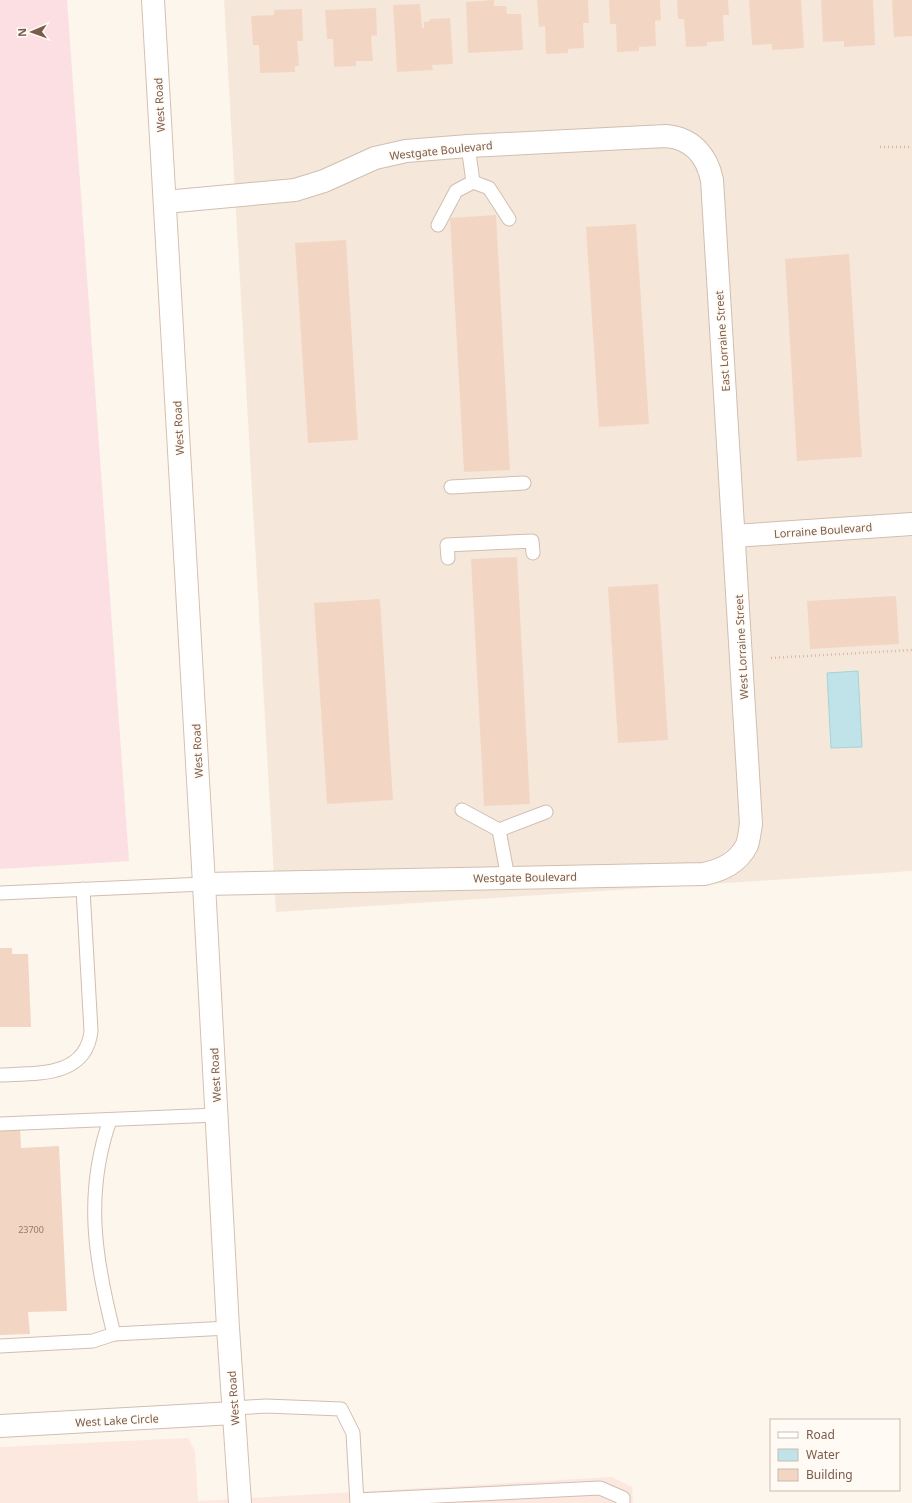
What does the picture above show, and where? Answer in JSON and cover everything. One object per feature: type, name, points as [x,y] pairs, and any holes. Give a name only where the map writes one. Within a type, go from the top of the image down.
[{"type":"street","name":"West Road","points":[[153,0],[228,1328],[240,1503]]},
{"type":"street","name":"Westgate Boulevard","points":[[165,202],[295,190],[324,181],[375,158],[406,151],[468,146],[666,136],[675,136],[688,142],[697,149]]},
{"type":"street","name":"East Lorraine Street","points":[[697,149],[710,168],[712,180],[734,536]]},
{"type":"street","name":"Lorraine Boulevard","points":[[734,536],[912,524]]},
{"type":"street","name":"West Lorraine Street","points":[[734,536],[747,758]]},
{"type":"street","name":"Westgate Boulevard","points":[[204,884],[704,874],[720,870],[736,860],[747,844],[751,824],[747,758]]},
{"type":"street","name":"West Lake Circle","points":[[0,1426],[234,1410]]},
{"type":"lane","points":[[468,146],[472,182]]},
{"type":"lane","points":[[438,225],[456,191],[472,182],[489,188],[509,220]]},
{"type":"lane","points":[[451,487],[524,482]]},
{"type":"lane","points":[[448,558],[447,545],[532,541],[533,553]]},
{"type":"lane","points":[[462,810],[499,830],[546,812]]},
{"type":"lane","points":[[499,830],[508,878]]},
{"type":"lane","points":[[0,893],[204,884]]},
{"type":"lane","points":[[0,1075],[58,1070],[76,1061],[87,1049],[91,1031],[83,889]]},
{"type":"lane","points":[[0,1124],[217,1115]]},
{"type":"lane","points":[[110,1120],[99,1157],[94,1223],[99,1267],[114,1334]]},
{"type":"lane","points":[[0,1346],[93,1342],[114,1334],[228,1328]]},
{"type":"lane","points":[[234,1410],[266,1406],[341,1409],[353,1433],[357,1502],[600,1488],[623,1498],[623,1503]]},
{"type":"path","points":[[880,148],[912,147]]},
{"type":"path","points":[[771,658],[912,650]]},
{"type":"shaded area","points":[[0,0],[67,0],[129,861],[0,869]]},
{"type":"shaded area","points":[[224,0],[912,0],[912,871],[276,912]]},
{"type":"shaded area","points":[[188,1438],[195,1451],[198,1501],[612,1477],[632,1487],[633,1503],[0,1503],[0,1447]]},
{"type":"water","points":[[858,671],[862,747],[831,748],[827,673]]},
{"type":"building","points":[[494,0],[494,6],[506,6],[507,14],[521,14],[523,50],[468,53],[466,2]]},
{"type":"building","points":[[537,0],[588,0],[589,23],[583,23],[584,48],[568,49],[568,53],[546,54],[545,26],[539,27]]},
{"type":"building","points":[[609,0],[660,0],[661,20],[655,21],[656,46],[639,47],[639,51],[617,52],[616,24],[610,24]]},
{"type":"building","points":[[677,0],[728,0],[729,15],[723,15],[724,41],[707,42],[707,46],[686,47],[684,19],[678,19]]},
{"type":"building","points":[[749,0],[801,0],[804,48],[772,50],[772,44],[752,45]]},
{"type":"building","points":[[821,0],[873,0],[875,45],[844,47],[844,41],[823,42]]},
{"type":"building","points":[[892,0],[912,0],[912,36],[894,37]]},
{"type":"building","points":[[420,4],[422,28],[424,28],[424,22],[430,21],[430,19],[450,18],[453,64],[432,65],[433,70],[397,72],[393,5]]},
{"type":"building","points":[[376,8],[377,35],[371,36],[373,61],[356,61],[356,66],[334,67],[333,39],[327,39],[325,10]]},
{"type":"building","points":[[302,9],[303,41],[297,41],[299,66],[295,66],[295,72],[260,73],[259,45],[253,45],[251,16],[274,15],[274,10]]},
{"type":"building","points":[[496,215],[510,470],[464,472],[450,218]]},
{"type":"building","points":[[636,224],[649,424],[599,427],[586,227]]},
{"type":"building","points":[[346,240],[358,440],[308,443],[295,243]]},
{"type":"building","points":[[849,254],[862,457],[797,461],[785,259]]},
{"type":"building","points":[[517,557],[530,804],[484,806],[471,559]]},
{"type":"building","points":[[658,584],[668,740],[618,743],[608,587]]},
{"type":"building","points":[[896,596],[899,644],[810,649],[807,601]]},
{"type":"building","points":[[380,599],[393,800],[327,804],[314,603]]},
{"type":"building","points":[[0,948],[12,948],[12,954],[28,954],[31,1027],[0,1027]]},
{"type":"building","points":[[20,1127],[21,1148],[59,1146],[67,1311],[28,1312],[30,1334],[0,1335],[0,1128]]}]
